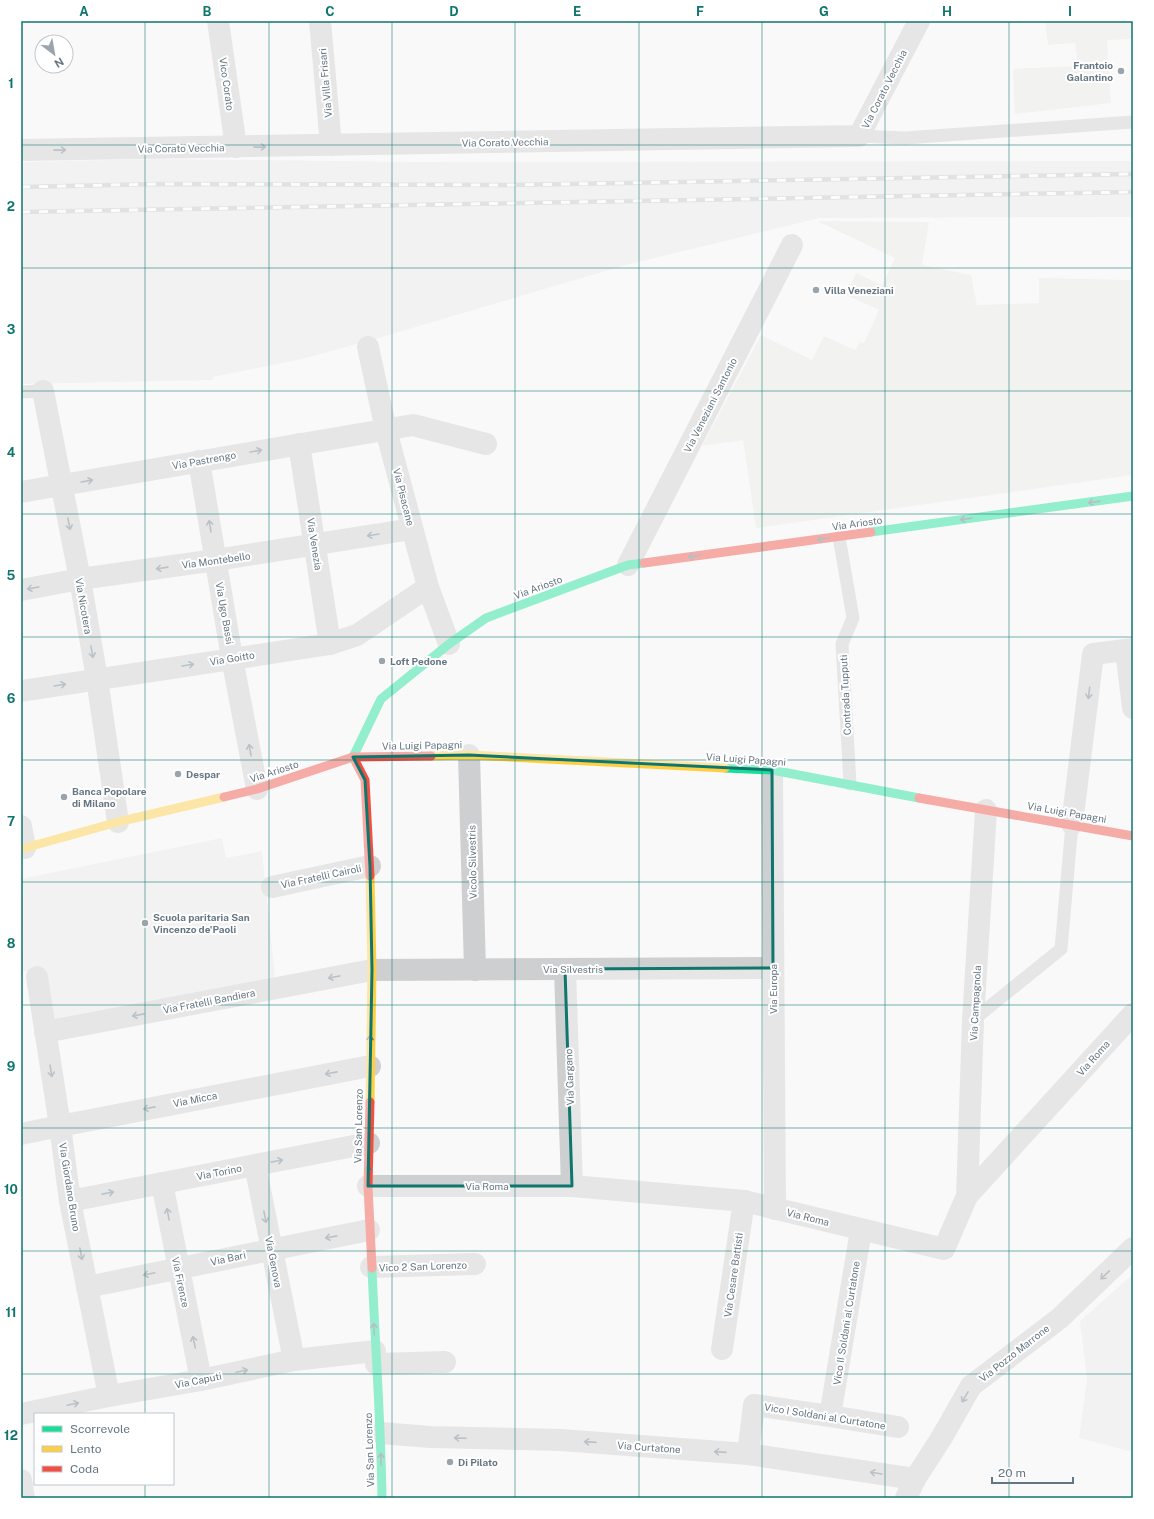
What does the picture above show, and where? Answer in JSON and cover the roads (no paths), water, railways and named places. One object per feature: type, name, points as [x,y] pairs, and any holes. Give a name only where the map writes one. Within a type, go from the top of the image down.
[{"type":"street","name":"Vico Corato","points":[[218,21],[236,147]]},
{"type":"street","name":"Via Villa Frisari","points":[[320,21],[331,145]]},
{"type":"street","name":"Via Corato Vecchia","points":[[21,150],[859,136],[919,21]]},
{"type":"street","name":"Via Veneziani Santonio","points":[[628,565],[792,245]]},
{"type":"street","name":"Via Pisacane","points":[[368,347],[386,430],[412,529],[428,587],[449,644]]},
{"type":"street","name":"Via Nicotera","points":[[43,391],[80,579],[97,679],[118,822]]},
{"type":"street","name":"Via Pastrengo","points":[[21,492],[413,425],[486,444]]},
{"type":"street","name":"Via Venezia","points":[[299,444],[330,644]]},
{"type":"street","name":"Via Ugo Bassi","points":[[199,461],[232,658],[257,789]]},
{"type":"street","name":"Via Ariosto","points":[[23,848],[118,822],[257,789],[352,757],[381,699],[449,644],[486,618],[628,565],[1133,496]]},
{"type":"street","name":"Via Montebello","points":[[21,590],[80,579],[216,560],[412,529]]},
{"type":"street","name":"Via Goitto","points":[[21,691],[330,644],[357,635],[428,587]]},
{"type":"street","points":[[1072,824],[1094,654],[1130,649],[1133,708]]},
{"type":"street","name":"Via Luigi Papagni","points":[[352,757],[469,755],[772,770],[1133,836]]},
{"type":"street","name":"Vicolo Silvestris","points":[[469,755],[475,970]]},
{"type":"street","name":"Via San Lorenzo","points":[[352,757],[365,780],[370,866],[372,970],[368,1186],[369,1230],[381,1433],[382,1498]]},
{"type":"street","name":"Via Europa","points":[[772,770],[775,1209]]},
{"type":"street","name":"Via Campagnola","points":[[966,1196],[986,810]]},
{"type":"street","points":[[21,826],[23,848]]},
{"type":"street","name":"Via Fratelli Cairoli","points":[[272,886],[370,866]]},
{"type":"street","name":"Via Silvestris","points":[[372,970],[773,968]]},
{"type":"street","name":"Via Gargano","points":[[565,969],[572,1186]]},
{"type":"street","name":"Via Fratelli Bandiera","points":[[45,1032],[372,970]]},
{"type":"street","name":"Via Giordano Bruno","points":[[37,977],[70,1201],[109,1396]]},
{"type":"street","name":"Via Roma","points":[[368,1186],[572,1186],[744,1201],[861,1230],[944,1248],[966,1196],[1133,1014]]},
{"type":"street","name":"Via Micca","points":[[21,1134],[370,1066]]},
{"type":"street","name":"Via Torino","points":[[70,1201],[369,1143]]},
{"type":"street","name":"Via Genova","points":[[255,1165],[294,1360]]},
{"type":"street","name":"Via Firenze","points":[[162,1183],[201,1380]]},
{"type":"street","name":"Via Cesare Battisti","points":[[722,1349],[744,1201]]},
{"type":"street","name":"Via Bari","points":[[87,1287],[369,1230]]},
{"type":"street","name":"Vico II Soldani al Curtatone","points":[[830,1416],[861,1230]]},
{"type":"street","name":"Via Pozzo Marrone","points":[[910,1488],[942,1437],[971,1386],[1060,1318],[1133,1248]]},
{"type":"street","name":"Vico 2 San Lorenzo","points":[[371,1267],[475,1264]]},
{"type":"street","name":"Via Caputi","points":[[21,1414],[109,1396],[201,1380],[294,1360],[376,1358],[445,1362]]},
{"type":"street","name":"Vico I Soldani al Curtatone","points":[[748,1454],[754,1406],[898,1427]]},
{"type":"street","name":"Via Curtatone","points":[[381,1433],[430,1437],[561,1440],[748,1454],[910,1488]]},
{"type":"street","points":[[21,1480],[24,1498]]},
{"type":"lane","points":[[859,136],[905,138],[1133,122]]},
{"type":"lane","points":[[21,392],[43,391]]},
{"type":"lane","name":"Contrada Tupputi","points":[[839,537],[853,618],[842,644],[850,784]]},
{"type":"lane","points":[[974,1020],[1061,949],[1072,824]]},
{"type":"railway","points":[[21,187],[160,184],[511,185],[1133,174]]},
{"type":"railway","points":[[21,212],[1133,192]]},
{"type":"place","name":"Frantoio Galantino","points":[[1121,71]]},
{"type":"place","name":"Villa Veneziani","points":[[816,290]]},
{"type":"place","name":"Loft Pedone","points":[[382,661]]},
{"type":"place","name":"Despar","points":[[178,774]]},
{"type":"place","name":"Banca Popolare di Milano","points":[[64,797]]},
{"type":"place","name":"Scuola paritaria San Vincenzo de'Paoli","points":[[145,923]]},
{"type":"place","name":"Di Pilato","points":[[450,1462]]}]
